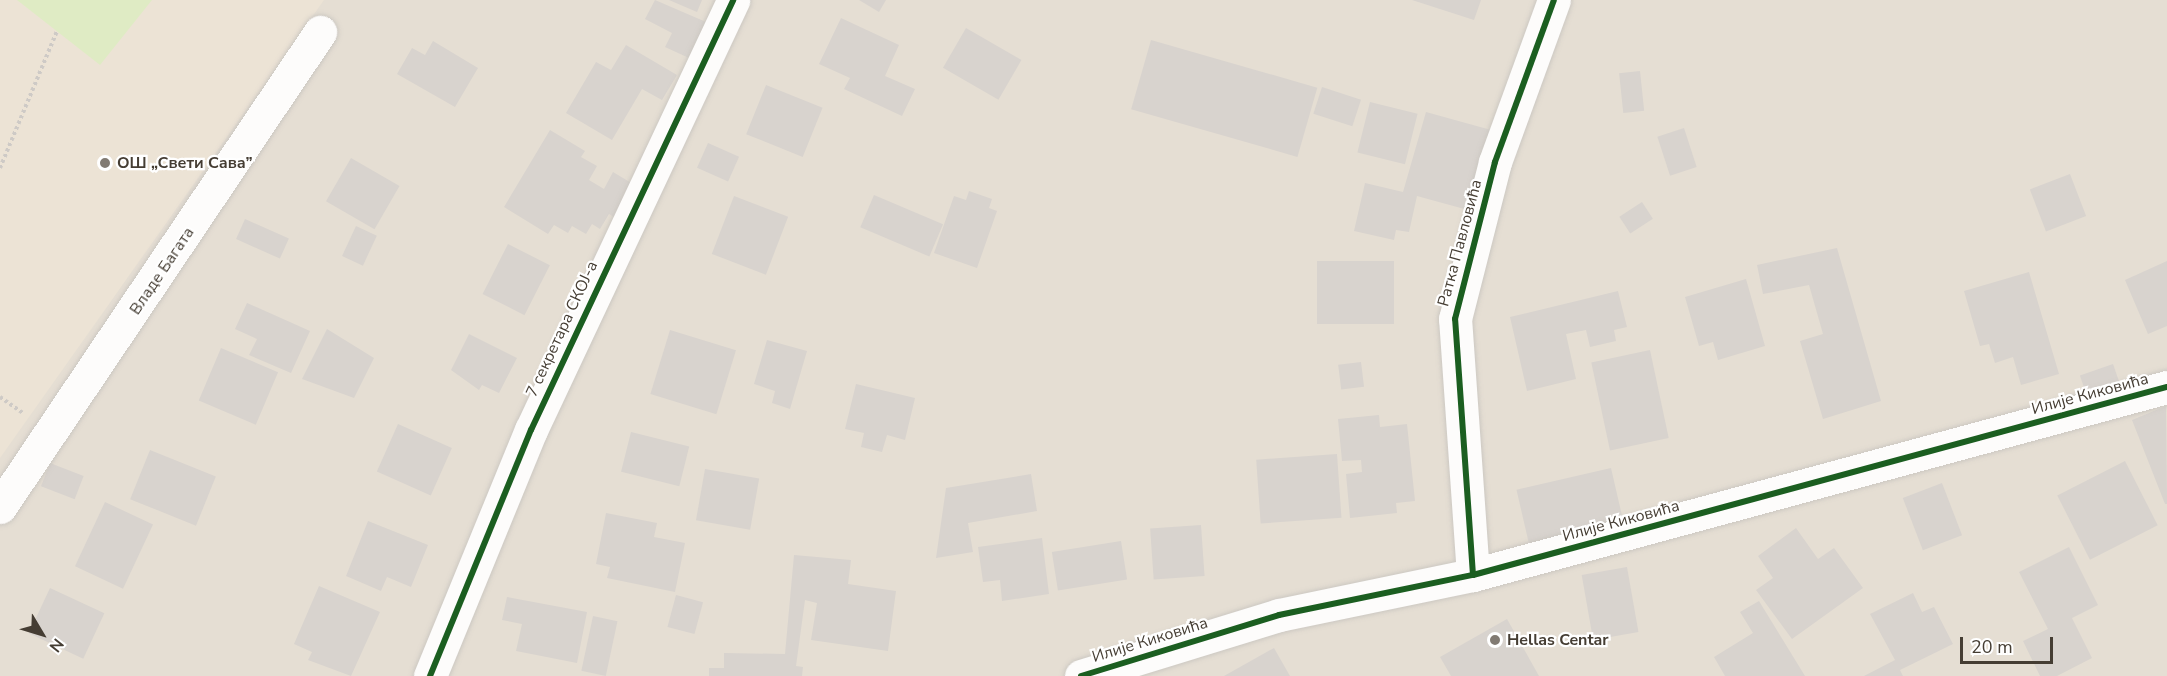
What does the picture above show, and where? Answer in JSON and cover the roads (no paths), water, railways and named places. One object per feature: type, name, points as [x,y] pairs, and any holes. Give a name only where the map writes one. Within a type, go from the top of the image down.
[{"type":"street","name":"7 секретара СКОЈ-а","points":[[430,676],[536,420],[733,0]]},
{"type":"street","name":"Ратка Павловића","points":[[1473,575],[1455,319],[1496,162],[1554,0]]},
{"type":"street","name":"Владе Багата","points":[[0,507],[320,32]]},
{"type":"street","name":"Илије Киковића","points":[[1081,676],[1279,615],[1473,575],[2167,387]]},
{"type":"place","name":"ОШ „Свети Сава”","points":[[105,163]]},
{"type":"place","name":"Hellas Centar","points":[[1495,640]]}]
